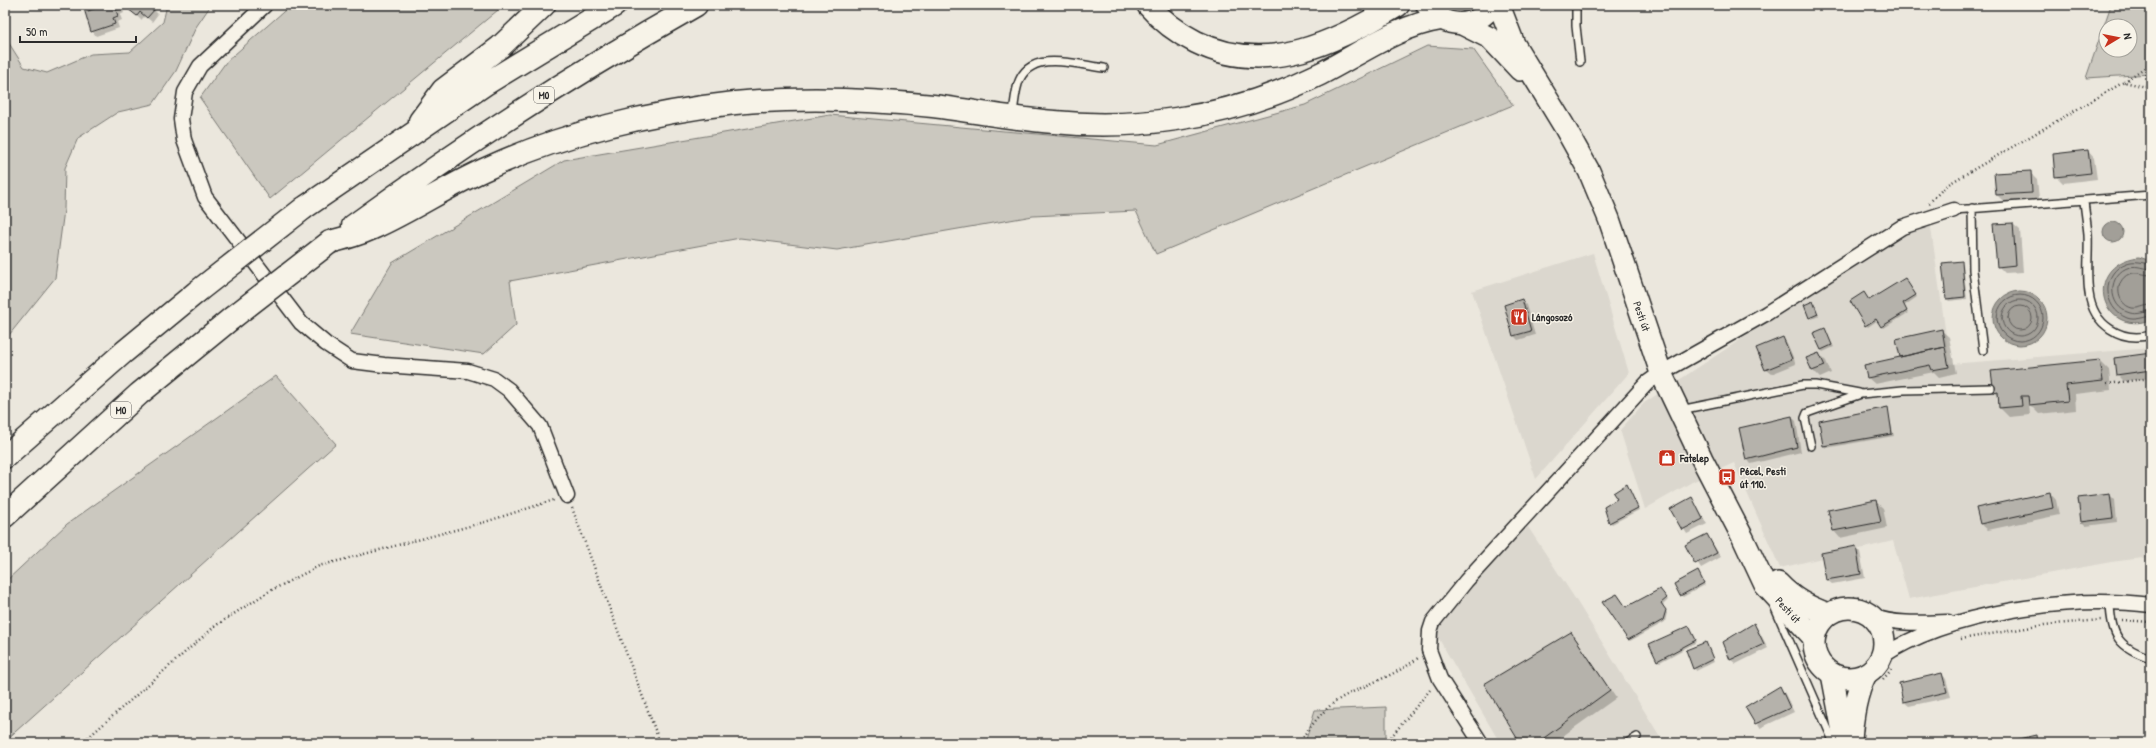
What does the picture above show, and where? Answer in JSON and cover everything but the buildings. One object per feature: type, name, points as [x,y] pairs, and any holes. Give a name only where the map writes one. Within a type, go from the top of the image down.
[{"type":"highway","points":[[410,134],[443,90],[500,47],[544,5]]},
{"type":"highway","points":[[5,457],[124,352],[198,291],[304,208],[410,134],[487,83],[615,5]]},
{"type":"highway","name":"M0","points":[[5,516],[139,394],[232,318],[330,242],[483,135],[574,76],[696,5]]},
{"type":"highway","points":[[1148,5],[1167,24],[1213,50],[1233,56],[1256,57],[1311,48],[1366,25],[1398,5]]},
{"type":"highway","points":[[330,242],[374,228],[487,168],[529,151],[612,126],[664,115],[734,104],[822,100],[931,106],[1054,122],[1109,124],[1176,119],[1243,104],[1297,85],[1398,32],[1427,21],[1434,12]]},
{"type":"main road","points":[[1462,24],[1480,18],[1493,5]]},
{"type":"main road","points":[[1499,5],[1514,44],[1544,95]]},
{"type":"main road","points":[[1434,12],[1490,38],[1544,95]]},
{"type":"main road","name":"Pesti út","points":[[1544,95],[1578,150],[1609,218],[1661,373],[1765,585],[1814,638]]},
{"type":"main road","name":"Pesti út","points":[[1743,538],[1765,569],[1784,589],[1809,607],[1831,606]]},
{"type":"main road","points":[[1831,606],[1839,609],[1874,609],[1883,635],[1884,646],[1881,658],[1875,667],[1866,674],[1855,678],[1844,678],[1832,674],[1822,667],[1816,657],[1813,645],[1814,638],[1820,622],[1831,606]]},
{"type":"main road","points":[[1832,674],[1846,743]]},
{"type":"main road","points":[[1851,743],[1851,723],[1855,703],[1860,685],[1866,674]]},
{"type":"street","points":[[266,5],[200,66],[185,92],[181,119],[184,140],[205,197],[301,323],[326,344],[352,361],[384,365],[468,371],[494,379],[509,390],[540,426],[567,496]]},
{"type":"street","points":[[1480,743],[1440,679],[1429,650],[1430,631],[1433,622],[1466,581],[1647,383],[1661,373],[1767,313],[1902,227],[1954,210]]},
{"type":"street","points":[[1881,658],[1909,640],[1966,621],[2032,608],[2110,603],[2151,605]]},
{"type":"street","points":[[1874,609],[1885,621],[1907,623],[1966,621]]},
{"type":"lane","points":[[1576,5],[1576,26],[1580,62]]},
{"type":"lane","points":[[1013,117],[1018,84],[1025,71],[1030,66],[1046,61],[1104,68]]},
{"type":"lane","points":[[1954,210],[2151,195]]},
{"type":"lane","points":[[2084,200],[2088,233],[2089,294],[2093,305],[2105,325],[2119,335],[2136,338],[2151,335]]},
{"type":"lane","points":[[1972,208],[1973,270],[1983,350]]},
{"type":"lane","points":[[1678,410],[1803,385],[1816,385],[1861,394]]},
{"type":"lane","points":[[1811,446],[1805,418],[1807,413],[1861,394],[1902,390],[1991,388]]},
{"type":"lane","points":[[1765,585],[1834,743]]},
{"type":"lane","points":[[2110,603],[2110,620],[2119,639],[2129,650],[2151,658]]},
{"type":"lane","points":[[1627,743],[1637,737]]},
{"type":"path","points":[[1925,206],[1947,185],[2124,82],[2151,63]]},
{"type":"path","points":[[2124,82],[2151,88]]},
{"type":"path","points":[[2107,384],[2151,378]]},
{"type":"path","points":[[82,743],[215,626],[268,592],[319,566],[485,522],[567,496],[660,743]]},
{"type":"path","points":[[1831,606],[1855,597],[1874,609]]},
{"type":"path","points":[[1970,637],[2065,622],[2110,620],[2151,622]]},
{"type":"path","points":[[1298,743],[1321,714],[1337,701],[1405,668],[1429,650]]},
{"type":"path","points":[[1386,743],[1440,679]]},
{"type":"shaded area","points":[[167,5],[211,5],[196,27],[176,71],[153,104],[118,112],[78,138],[65,168],[64,210],[55,278],[5,340],[5,37],[24,67],[47,73],[91,54],[130,52],[163,22]]},
{"type":"shaded area","points":[[291,5],[504,5],[270,199],[200,98],[226,62]]},
{"type":"shaded area","points":[[2111,5],[2151,5],[2151,74],[2086,78],[2098,43],[2098,58],[2138,58],[2138,18],[2107,18]]},
{"type":"shaded area","points":[[1427,46],[1473,49],[1513,105],[1156,254],[1136,211],[1033,216],[837,250],[740,238],[510,281],[516,325],[484,354],[350,334],[392,263],[564,160],[830,115],[1157,145],[1305,105]]},
{"type":"shaded area","points":[[1930,221],[1950,364],[2151,348],[2151,557],[2111,562],[1909,599],[1893,541],[1780,568],[1734,463],[1692,482],[1645,509],[1620,430],[1644,403],[1890,241]]},
{"type":"shaded area","points":[[1593,253],[1629,373],[1536,479],[1472,291]]},
{"type":"shaded area","points":[[276,376],[336,444],[5,741],[5,582],[67,524]]},
{"type":"shaded area","points":[[1528,527],[1576,600],[1664,743],[1500,743],[1429,622]]},
{"type":"shaded area","points":[[1386,707],[1386,743],[1305,743],[1315,710]]},
{"type":"water","points":[[2109,222],[2117,222],[2123,228],[2123,236],[2117,242],[2109,242],[2103,236],[2103,228]]},
{"type":"water","points":[[2139,257],[2151,261],[2151,320],[2133,323],[2119,319],[2109,310],[2104,298],[2104,285],[2109,272],[2121,262]]},
{"type":"water","points":[[2015,291],[2025,291],[2035,295],[2043,303],[2047,313],[2047,323],[2043,333],[2035,341],[2025,345],[2015,345],[2005,341],[1997,333],[1993,323],[1993,313],[1997,303],[2005,295]]},
{"type":"place","name":"Lángosozó","points":[[1519,317]]},
{"type":"place","name":"Fatelep","points":[[1667,458]]},
{"type":"place","name":"Pécel, Pesti út 110.","points":[[1727,477]]}]
